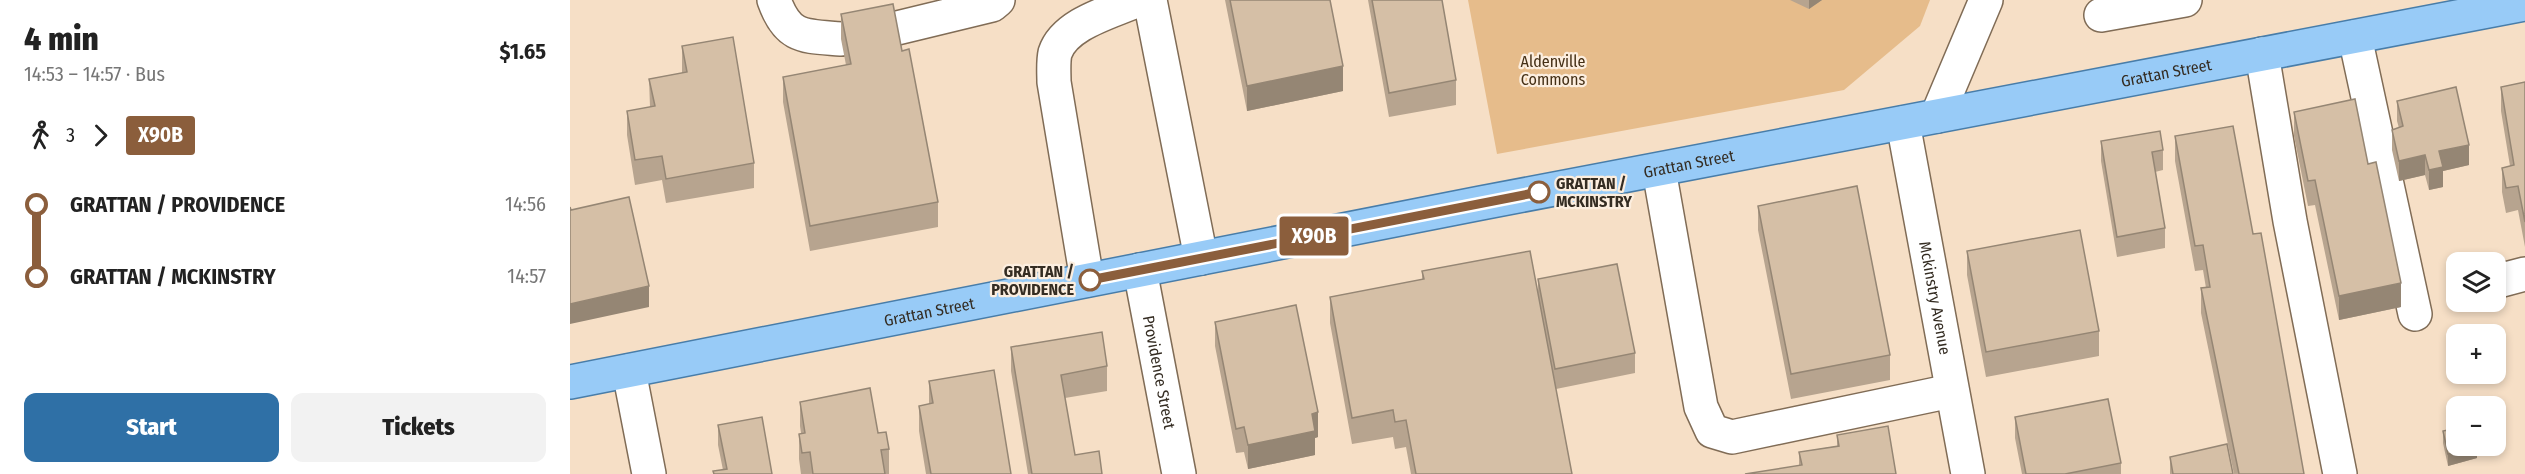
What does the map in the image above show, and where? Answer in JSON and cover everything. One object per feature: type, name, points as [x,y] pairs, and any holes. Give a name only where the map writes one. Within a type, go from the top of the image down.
[{"type":"main road","name":"Grattan Street","points":[[570,382],[1087,280],[2355,37],[2440,10],[2525,4]]},
{"type":"street","points":[[774,0],[780,17],[803,36],[841,39]]},
{"type":"street","points":[[893,29],[992,5],[999,0]]},
{"type":"street","points":[[1087,280],[1054,82],[1055,54],[1063,40],[1080,26],[1138,0]]},
{"type":"street","points":[[1150,0],[1201,258]]},
{"type":"street","points":[[1937,116],[1986,0]]},
{"type":"street","points":[[2101,16],[2185,0]]},
{"type":"street","points":[[2355,37],[2415,314]]},
{"type":"street","points":[[2262,54],[2290,221],[2340,474]]},
{"type":"street","name":"Mckinstry Avenue","points":[[1903,123],[1968,474]]},
{"type":"street","points":[[1659,170],[1701,407],[1712,431],[1732,437],[1951,392]]},
{"type":"street","name":"Providence Street","points":[[1140,270],[1179,474]]},
{"type":"street","points":[[629,370],[649,474]]},
{"type":"green space","name":"Aldenville Commons","points":[[1468,0],[1930,0],[1920,26],[1844,90],[1497,154]]},
{"type":"building","points":[[1230,0],[1330,0],[1343,66],[1247,86]]},
{"type":"building","points":[[1372,0],[1442,0],[1456,80],[1389,93]]},
{"type":"building","points":[[893,4],[902,51],[909,49],[938,202],[810,226],[783,77],[851,64],[841,14]]},
{"type":"building","points":[[733,37],[754,163],[666,179],[662,156],[635,160],[627,111],[655,106],[649,79],[687,72],[682,46]]},
{"type":"building","points":[[2525,82],[2525,222],[2518,186],[2506,188],[2502,168],[2514,165],[2501,87]]},
{"type":"building","points":[[2456,87],[2469,145],[2439,151],[2443,167],[2429,170],[2425,155],[2399,161],[2392,130],[2403,126],[2397,101]]},
{"type":"building","points":[[2355,99],[2368,164],[2376,162],[2401,283],[2339,296],[2315,180],[2308,181],[2294,112]]},
{"type":"building","points":[[2233,126],[2253,234],[2261,233],[2304,474],[2239,474],[2201,288],[2210,287],[2203,245],[2195,246],[2175,136]]},
{"type":"building","points":[[2160,131],[2163,150],[2152,152],[2165,228],[2117,237],[2101,141]]},
{"type":"building","points":[[1857,186],[1890,355],[1791,374],[1758,206]]},
{"type":"building","points":[[629,197],[649,286],[570,304],[570,207],[571,210]]},
{"type":"building","points":[[2080,230],[2099,331],[1986,352],[1967,251]]},
{"type":"building","points":[[1530,251],[1572,474],[1416,474],[1406,420],[1395,422],[1393,410],[1352,418],[1330,297],[1424,279],[1422,271]]},
{"type":"building","points":[[1617,264],[1635,353],[1555,369],[1538,279]]},
{"type":"building","points":[[1296,305],[1318,412],[1312,414],[1315,431],[1248,445],[1244,427],[1236,429],[1215,322]]},
{"type":"building","points":[[1102,332],[1107,366],[1061,375],[1075,455],[1099,451],[1102,474],[1032,474],[1011,347]]},
{"type":"building","points":[[994,370],[1011,474],[931,474],[919,406],[933,403],[929,381]]},
{"type":"building","points":[[870,388],[878,433],[886,432],[889,449],[881,450],[885,474],[813,474],[810,452],[802,453],[799,434],[805,433],[800,402]]},
{"type":"building","points":[[2108,399],[2121,463],[2065,474],[2026,474],[2015,417]]},
{"type":"building","points":[[762,417],[772,474],[714,474],[713,471],[727,469],[718,425]]},
{"type":"building","points":[[1888,426],[1896,474],[1745,474],[1802,465],[1799,452],[1839,446],[1837,435]]},
{"type":"building","points":[[2227,444],[2233,474],[2173,474],[2170,457]]},
{"type":"bus line","name":"X90B","points":[[1090,280],[1539,192]]},
{"type":"place","name":"GRATTAN / MCKINSTRY","points":[[1539,192]]},
{"type":"place","name":"GRATTAN / PROVIDENCE","points":[[1090,280]]}]
